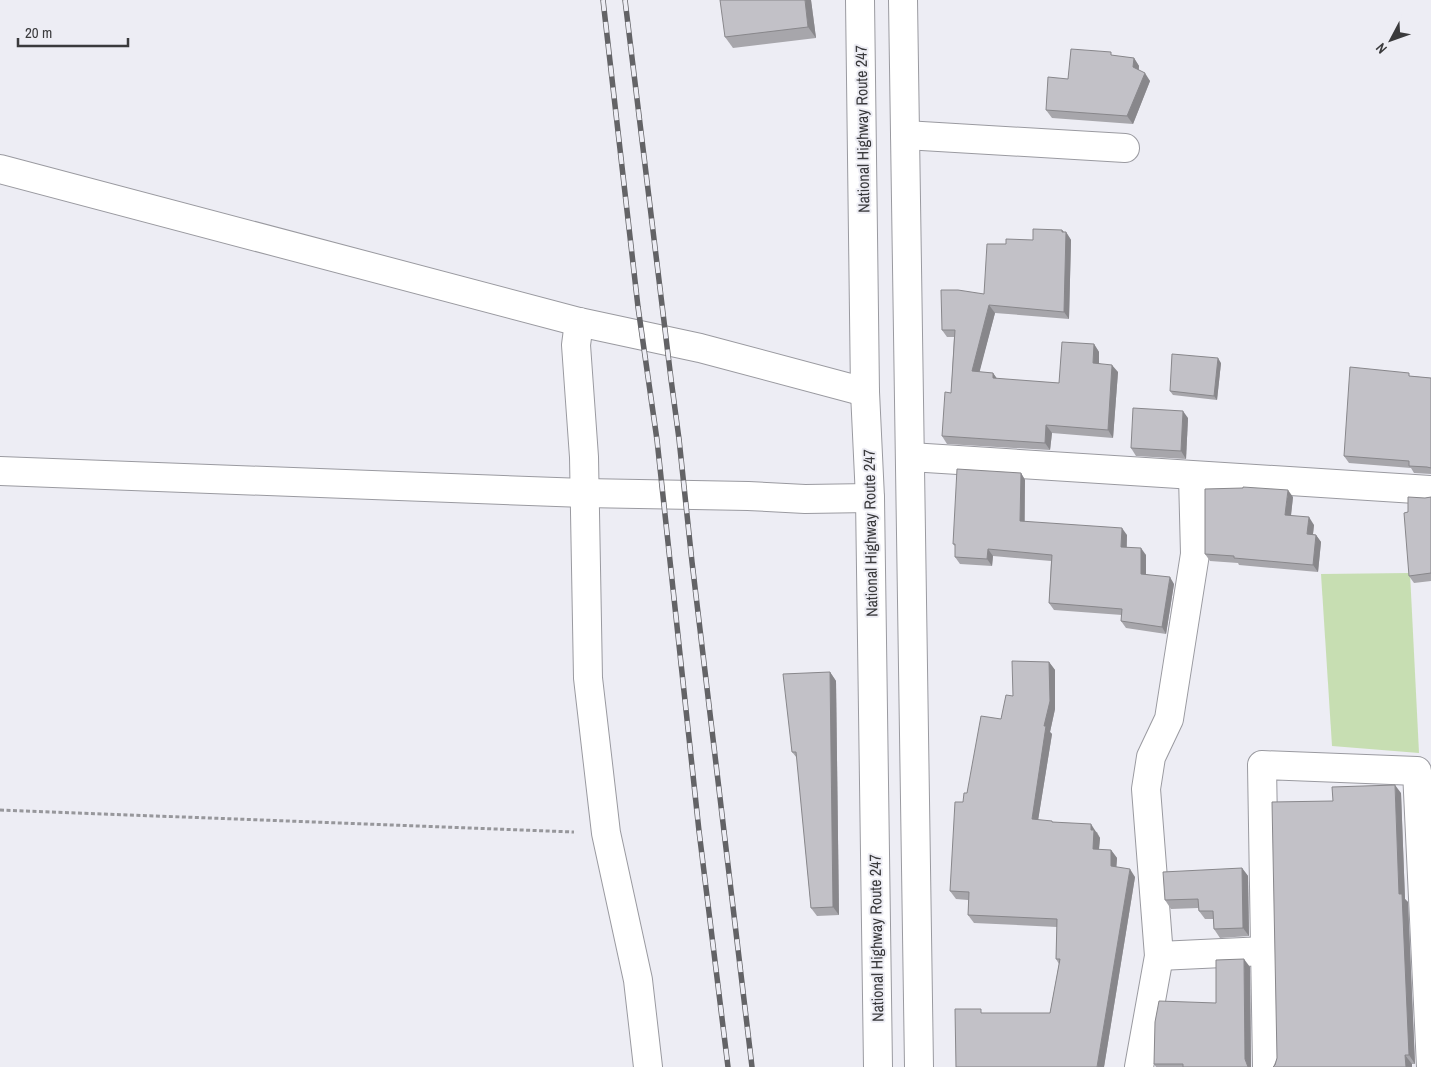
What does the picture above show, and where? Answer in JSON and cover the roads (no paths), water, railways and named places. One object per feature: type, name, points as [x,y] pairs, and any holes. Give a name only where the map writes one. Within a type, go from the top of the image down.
[{"type":"main road","name":"National Highway Route 247","points":[[860,0],[866,392],[870,498],[878,1067]]},
{"type":"main road","points":[[903,0],[919,1067]]},
{"type":"main road","points":[[905,135],[1124,148]]},
{"type":"main road","points":[[0,169],[579,322],[700,348],[866,392]]},
{"type":"main road","points":[[579,322],[576,345],[584,457],[588,678],[606,833],[638,980],[648,1067]]},
{"type":"main road","points":[[910,457],[1431,490]]},
{"type":"main road","points":[[0,471],[584,494],[748,496],[805,499],[870,498]]},
{"type":"main road","points":[[1139,1067],[1159,956],[1146,789],[1151,757],[1169,718],[1195,554],[1193,476]]},
{"type":"main road","points":[[1267,1067],[1262,765],[1418,771],[1431,1067]]},
{"type":"main road","points":[[1159,956],[1265,951]]},
{"type":"railway","points":[[603,0],[638,307],[657,440],[699,831],[728,1067]]},
{"type":"railway","points":[[625,0],[679,439],[752,1067]]}]
